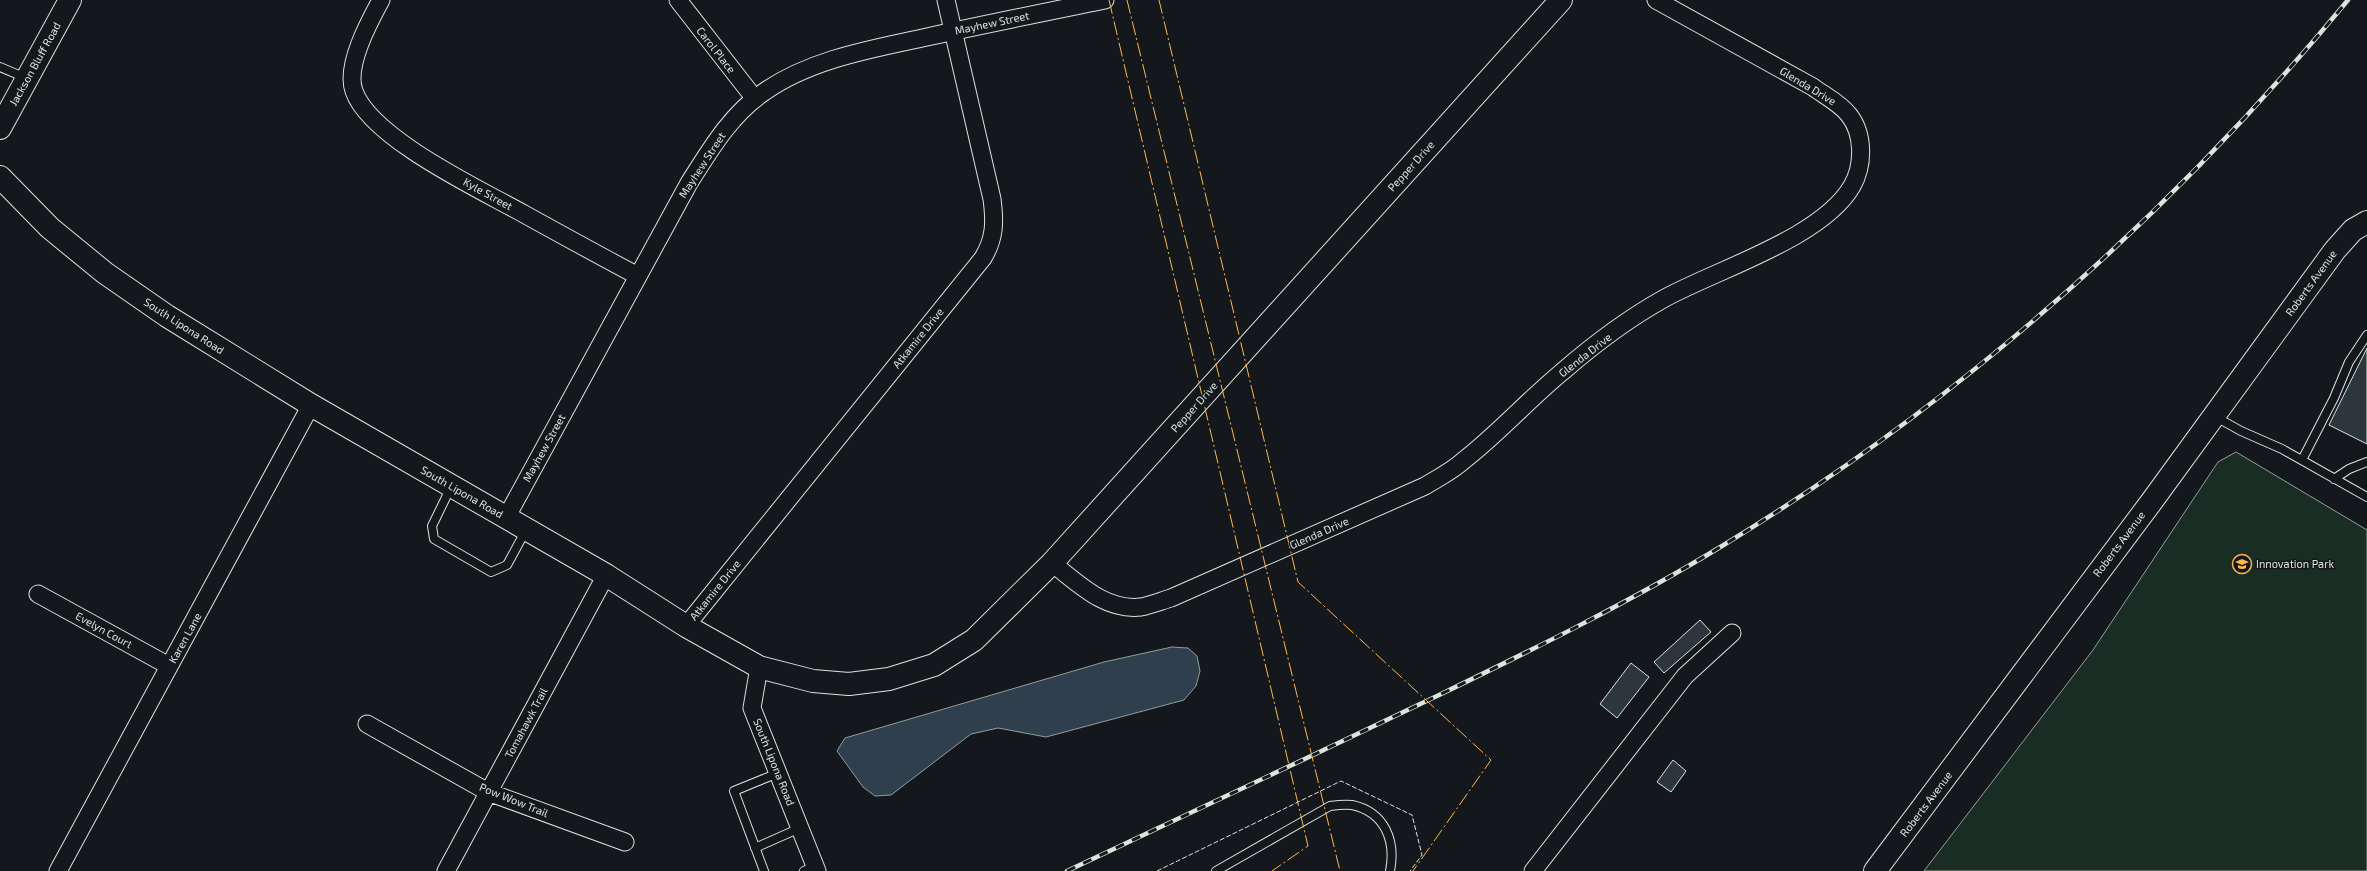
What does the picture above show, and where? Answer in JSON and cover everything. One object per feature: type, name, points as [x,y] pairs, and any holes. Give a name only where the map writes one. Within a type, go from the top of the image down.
[{"type":"street","name":"Jackson Bluff Road","points":[[0,128],[70,0]]},
{"type":"street","name":"Kyle Street","points":[[381,0],[361,40],[353,68],[354,91],[360,104],[377,122],[428,160],[638,276]]},
{"type":"street","name":"Carol Place","points":[[678,0],[755,99]]},
{"type":"street","name":"Atkamire Drive","points":[[686,626],[983,258],[990,246],[995,222],[992,199],[946,0]]},
{"type":"street","name":"Mayhew Street","points":[[506,518],[689,183],[715,142],[738,115],[755,99],[791,76],[828,61],[952,31],[1105,0]]},
{"type":"street","name":"Pepper Drive","points":[[759,667],[796,677],[850,684],[889,679],[934,665],[974,640],[1052,563],[1561,0]]},
{"type":"street","name":"Glenda Drive","points":[[1052,563],[1101,599],[1120,607],[1142,607],[1171,598],[1425,486],[1463,462],[1562,372],[1623,326],[1664,299],[1712,274],[1763,253],[1823,217],[1835,207],[1852,186],[1858,172],[1861,150],[1858,132],[1850,115],[1838,104],[1813,88],[1656,0]]},
{"type":"street","name":"South Lipona Road","points":[[0,178],[50,228],[105,273],[167,316],[311,405],[606,575],[686,626],[759,667],[752,708],[800,828],[812,869]]},
{"type":"street","name":"Roberts Avenue","points":[[1875,871],[2214,416],[2344,238],[2353,230],[2367,222]]},
{"type":"street","name":"Karen Lane","points":[[58,871],[311,405]]},
{"type":"street","name":"Tomahawk Trail","points":[[446,871],[606,575]]},
{"type":"street","name":"Evelyn Court","points":[[38,594],[169,666]]},
{"type":"street","points":[[1533,871],[1685,676],[1732,634]]},
{"type":"street","name":"Pow Wow Trail","points":[[367,724],[488,792],[625,842]]},
{"type":"lane","points":[[0,67],[27,78]]},
{"type":"lane","points":[[2302,460],[2334,398],[2349,362],[2367,334]]},
{"type":"lane","points":[[2214,416],[2302,460],[2367,497]]},
{"type":"lane","points":[[2334,479],[2349,469],[2367,462]]},
{"type":"lane","points":[[451,487],[432,526],[434,539],[484,569],[491,572],[507,565],[526,529]]},
{"type":"lane","points":[[764,871],[734,791],[778,773]]},
{"type":"lane","points":[[1216,871],[1330,806],[1351,805],[1371,813],[1386,828],[1392,842],[1393,858],[1390,871]]},
{"type":"lane","points":[[755,848],[800,828]]},
{"type":"green space","name":"Innovation Park","points":[[2236,452],[2367,530],[2367,871],[1924,871],[2093,650],[2218,462]]},
{"type":"water","points":[[1172,647],[1188,648],[1197,656],[1200,671],[1196,686],[1184,700],[1046,737],[998,728],[971,734],[891,795],[875,796],[863,787],[837,751],[845,738],[1104,662]]},
{"type":"building","points":[[2367,348],[2367,444],[2329,425]]},
{"type":"building","points":[[1700,620],[1711,632],[1664,673],[1654,662]]},
{"type":"building","points":[[1631,663],[1649,677],[1617,718],[1600,704]]},
{"type":"building","points":[[1673,760],[1686,771],[1671,792],[1657,782]]},
{"type":"railway","points":[[1067,871],[1510,661],[1687,567],[1810,490],[1896,430],[1978,366],[2058,299],[2135,229],[2209,156],[2280,79],[2348,0]]},
{"type":"fence","points":[[1157,871],[1341,781],[1412,815],[1422,855],[1410,871]]},
{"type":"power","points":[[1109,0],[1308,846],[1272,871]]},
{"type":"power","points":[[1127,0],[1340,871]]},
{"type":"power","points":[[1159,0],[1298,582],[1491,760],[1413,871]]},
{"type":"place","name":"Innovation Park","points":[[2242,564]]}]
